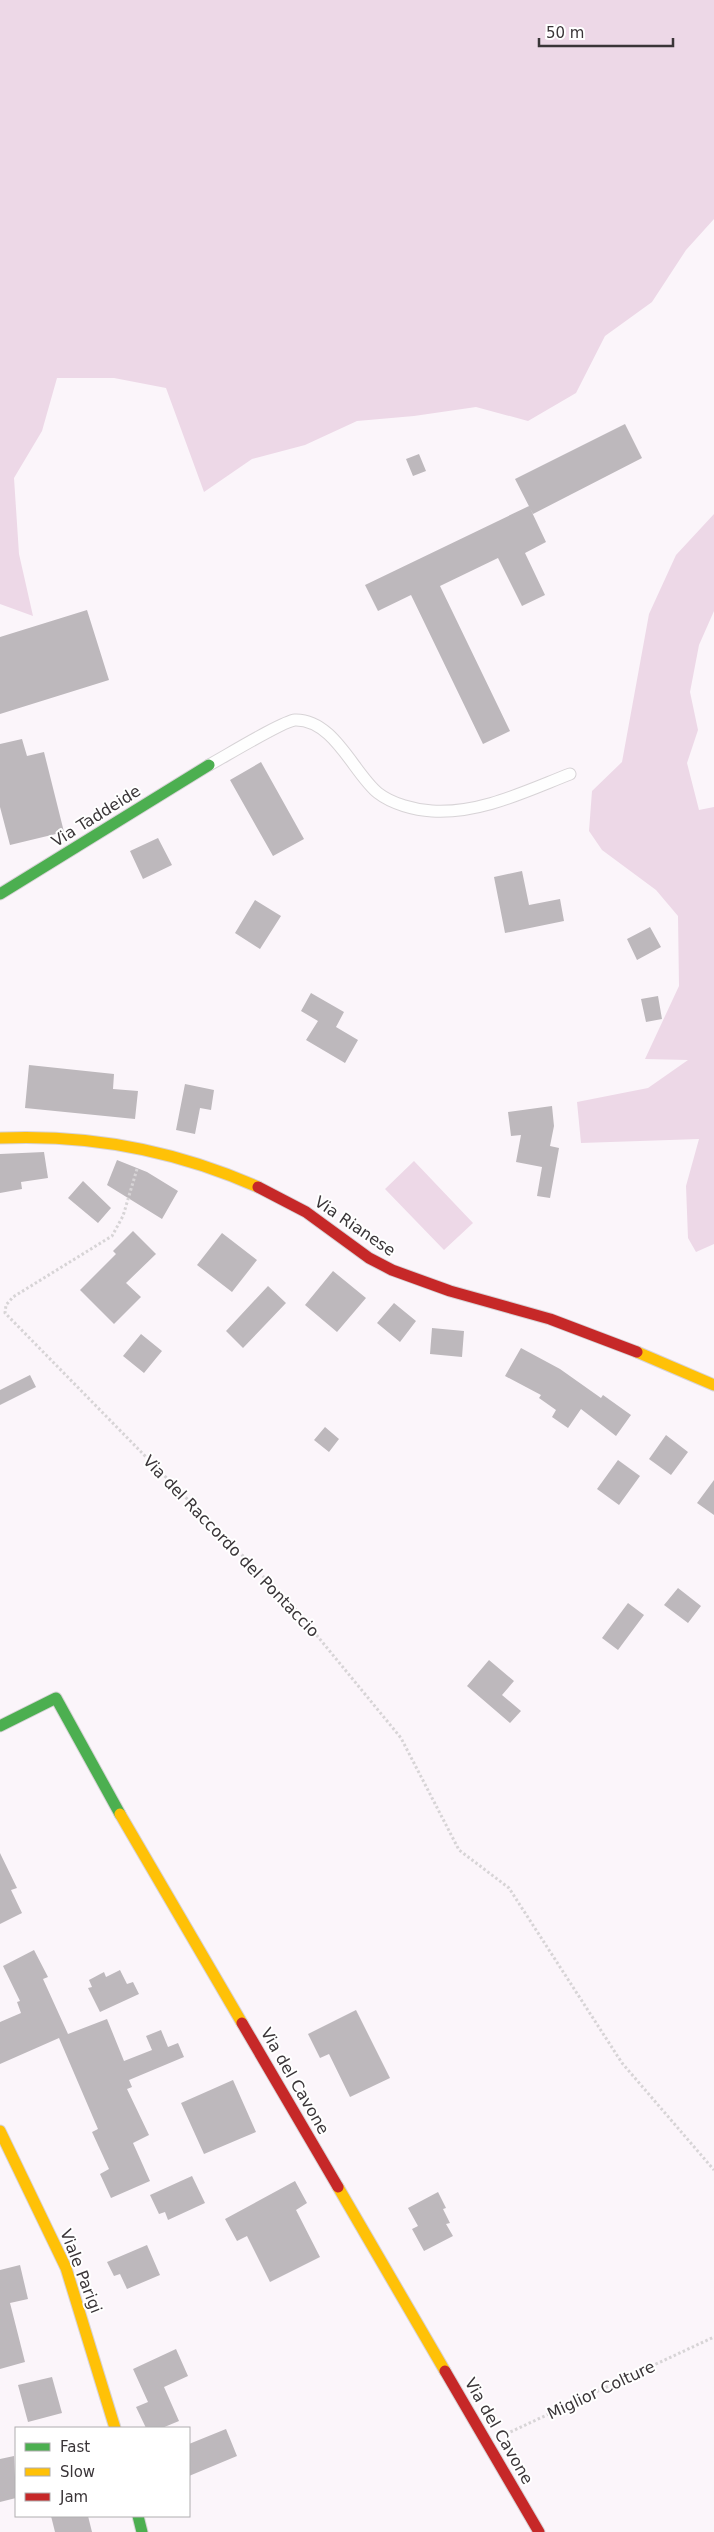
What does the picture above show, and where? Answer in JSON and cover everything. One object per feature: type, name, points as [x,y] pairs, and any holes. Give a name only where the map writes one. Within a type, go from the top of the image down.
[{"type":"street","name":"Via Taddeide","points":[[0,894],[209,765]]},
{"type":"street","name":"Via Rianese","points":[[0,1138],[75,1136],[103,1139],[144,1147],[188,1161],[266,1191],[307,1213],[362,1253],[392,1270],[459,1295],[578,1329],[714,1385]]},
{"type":"street","name":"Via del Cavone","points":[[0,1726],[56,1698],[103,1785],[539,2532]]},
{"type":"street","name":"Viale Parigi","points":[[0,2131],[66,2268],[115,2427]]},
{"type":"street","points":[[138,2517],[142,2532]]},
{"type":"lane","points":[[209,765],[280,725],[294,720],[312,725],[334,740],[379,794],[417,809],[437,811],[472,808],[570,774]]},
{"type":"path","name":"Via del Raccordo del Pontaccio","points":[[144,1147],[123,1216],[112,1236],[12,1297],[6,1305],[5,1313],[302,1617],[401,1738],[459,1850],[509,1888],[622,2063],[714,2170]]},
{"type":"path","name":"Miglior Colture","points":[[487,2442],[714,2338]]},
{"type":"shaded area","points":[[0,0],[714,0],[714,219],[686,250],[652,302],[605,336],[576,393],[528,421],[476,407],[414,416],[357,421],[305,445],[252,459],[204,492],[166,388],[114,378],[57,378],[42,431],[14,478],[19,554],[33,616],[0,604]]},
{"type":"shaded area","points":[[714,514],[714,611],[699,645],[690,692],[698,730],[687,763],[699,810],[714,807],[714,1244],[696,1252],[688,1238],[686,1186],[699,1139],[581,1143],[577,1102],[648,1088],[688,1060],[645,1059],[679,986],[678,916],[656,890],[602,850],[589,831],[592,791],[622,762],[649,614],[676,555]]},
{"type":"shaded area","points":[[414,1161],[473,1223],[444,1250],[385,1189]]},
{"type":"building","points":[[625,424],[642,458],[533,514],[515,479]]},
{"type":"building","points":[[419,454],[426,471],[413,476],[406,459]]},
{"type":"building","points":[[529,506],[546,542],[525,553],[545,595],[522,606],[498,558],[440,586],[510,731],[483,744],[411,595],[378,611],[365,585]]},
{"type":"building","points":[[87,610],[109,680],[0,714],[0,637]]},
{"type":"building","points":[[22,739],[27,756],[44,752],[64,832],[10,845],[0,807],[0,744]]},
{"type":"building","points":[[261,762],[304,839],[273,856],[230,780]]},
{"type":"building","points":[[158,838],[172,865],[143,879],[130,851]]},
{"type":"building","points":[[522,871],[529,905],[560,899],[564,921],[505,933],[494,877]]},
{"type":"building","points":[[255,900],[281,916],[260,949],[235,933]]},
{"type":"building","points":[[650,927],[661,947],[637,960],[627,939]]},
{"type":"building","points":[[311,993],[344,1012],[336,1027],[358,1040],[345,1063],[306,1040],[318,1021],[301,1011]]},
{"type":"building","points":[[658,996],[662,1019],[646,1022],[641,999]]},
{"type":"building","points":[[29,1065],[114,1074],[113,1089],[138,1091],[135,1119],[25,1108]]},
{"type":"building","points":[[185,1084],[214,1090],[211,1110],[200,1108],[195,1134],[176,1130]]},
{"type":"building","points":[[552,1106],[554,1126],[550,1146],[559,1148],[550,1198],[537,1196],[542,1167],[516,1162],[521,1135],[511,1136],[508,1112]]},
{"type":"building","points":[[44,1152],[48,1178],[21,1182],[22,1189],[0,1193],[0,1154]]},
{"type":"building","points":[[117,1160],[147,1172],[178,1191],[162,1219],[107,1185]]},
{"type":"building","points":[[83,1181],[111,1208],[98,1223],[68,1198]]},
{"type":"building","points":[[133,1231],[156,1254],[126,1283],[141,1297],[114,1324],[80,1290],[116,1254],[113,1251]]},
{"type":"building","points":[[222,1233],[257,1260],[232,1292],[197,1265]]},
{"type":"building","points":[[333,1271],[366,1298],[337,1332],[305,1305]]},
{"type":"building","points":[[268,1286],[286,1303],[243,1348],[226,1331]]},
{"type":"building","points":[[394,1303],[416,1321],[400,1342],[377,1323]]},
{"type":"building","points":[[432,1328],[464,1331],[462,1357],[430,1354]]},
{"type":"building","points":[[141,1334],[162,1351],[144,1373],[123,1356]]},
{"type":"building","points":[[521,1348],[560,1369],[601,1398],[603,1395],[631,1415],[616,1436],[581,1409],[568,1428],[552,1417],[556,1410],[539,1398],[541,1395],[505,1376]]},
{"type":"building","points":[[30,1375],[36,1387],[0,1405],[0,1390]]},
{"type":"building","points":[[325,1427],[339,1439],[329,1452],[314,1440]]},
{"type":"building","points":[[666,1435],[688,1452],[671,1475],[649,1459]]},
{"type":"building","points":[[618,1460],[640,1476],[619,1505],[597,1489]]},
{"type":"building","points":[[714,1480],[714,1515],[697,1503]]},
{"type":"building","points":[[678,1588],[701,1606],[688,1623],[664,1605]]},
{"type":"building","points":[[628,1603],[644,1615],[618,1650],[602,1638]]},
{"type":"building","points":[[489,1660],[514,1681],[502,1695],[521,1711],[510,1723],[467,1686]]},
{"type":"building","points":[[0,1853],[17,1888],[11,1890],[22,1913],[0,1924]]},
{"type":"building","points":[[34,1950],[48,1977],[43,1979],[68,2034],[107,2019],[124,2061],[152,2050],[146,2036],[161,2030],[168,2047],[178,2043],[184,2057],[129,2080],[132,2087],[127,2089],[149,2135],[133,2143],[150,2181],[111,2198],[100,2174],[109,2169],[92,2132],[98,2129],[59,2038],[0,2064],[0,2022],[21,2013],[17,2002],[20,2001],[3,1966]]},
{"type":"building","points":[[120,1970],[127,1984],[133,1982],[139,1994],[100,2012],[88,1988],[92,1987],[89,1980],[104,1972],[106,1977]]},
{"type":"building","points":[[356,2010],[390,2078],[350,2097],[329,2054],[320,2058],[308,2034]]},
{"type":"building","points":[[233,2080],[256,2132],[204,2154],[181,2103]]},
{"type":"building","points":[[192,2176],[205,2203],[168,2220],[165,2212],[159,2214],[150,2195]]},
{"type":"building","points":[[295,2181],[307,2203],[296,2210],[320,2257],[270,2282],[247,2236],[237,2241],[225,2219]]},
{"type":"building","points":[[438,2192],[446,2208],[443,2209],[450,2223],[446,2224],[453,2236],[424,2251],[412,2229],[418,2226],[408,2208]]},
{"type":"building","points":[[147,2245],[160,2275],[127,2289],[120,2274],[114,2276],[107,2262]]},
{"type":"building","points":[[20,2265],[28,2299],[10,2303],[25,2362],[0,2369],[0,2270]]},
{"type":"building","points":[[176,2349],[188,2376],[164,2387],[179,2421],[164,2427],[146,2427],[136,2407],[148,2402],[133,2369]]},
{"type":"building","points":[[52,2377],[62,2413],[28,2422],[18,2385]]},
{"type":"building","points":[[226,2429],[237,2456],[190,2476],[190,2444]]},
{"type":"building","points":[[14,2456],[15,2498],[0,2502],[0,2459]]},
{"type":"building","points":[[51,2517],[88,2517],[92,2532],[55,2532]]},
{"type":"traffic: fast","points":[[0,894],[209,765]]},
{"type":"traffic: fast","points":[[0,1726],[56,1698],[120,1814]]},
{"type":"traffic: fast","points":[[138,2517],[142,2532]]},
{"type":"traffic: slow","points":[[0,1138],[34,1137],[67,1139],[132,1147],[195,1163],[258,1187]]},
{"type":"traffic: slow","points":[[637,1352],[714,1385]]},
{"type":"traffic: slow","points":[[120,1814],[242,2023]]},
{"type":"traffic: slow","points":[[0,2131],[66,2268],[115,2427]]},
{"type":"traffic: slow","points":[[338,2187],[445,2371]]},
{"type":"traffic: jam","points":[[258,1187],[306,1212],[369,1258],[392,1270],[450,1291],[550,1319],[637,1352]]},
{"type":"traffic: jam","points":[[242,2023],[338,2187]]},
{"type":"traffic: jam","points":[[445,2371],[539,2532]]}]
